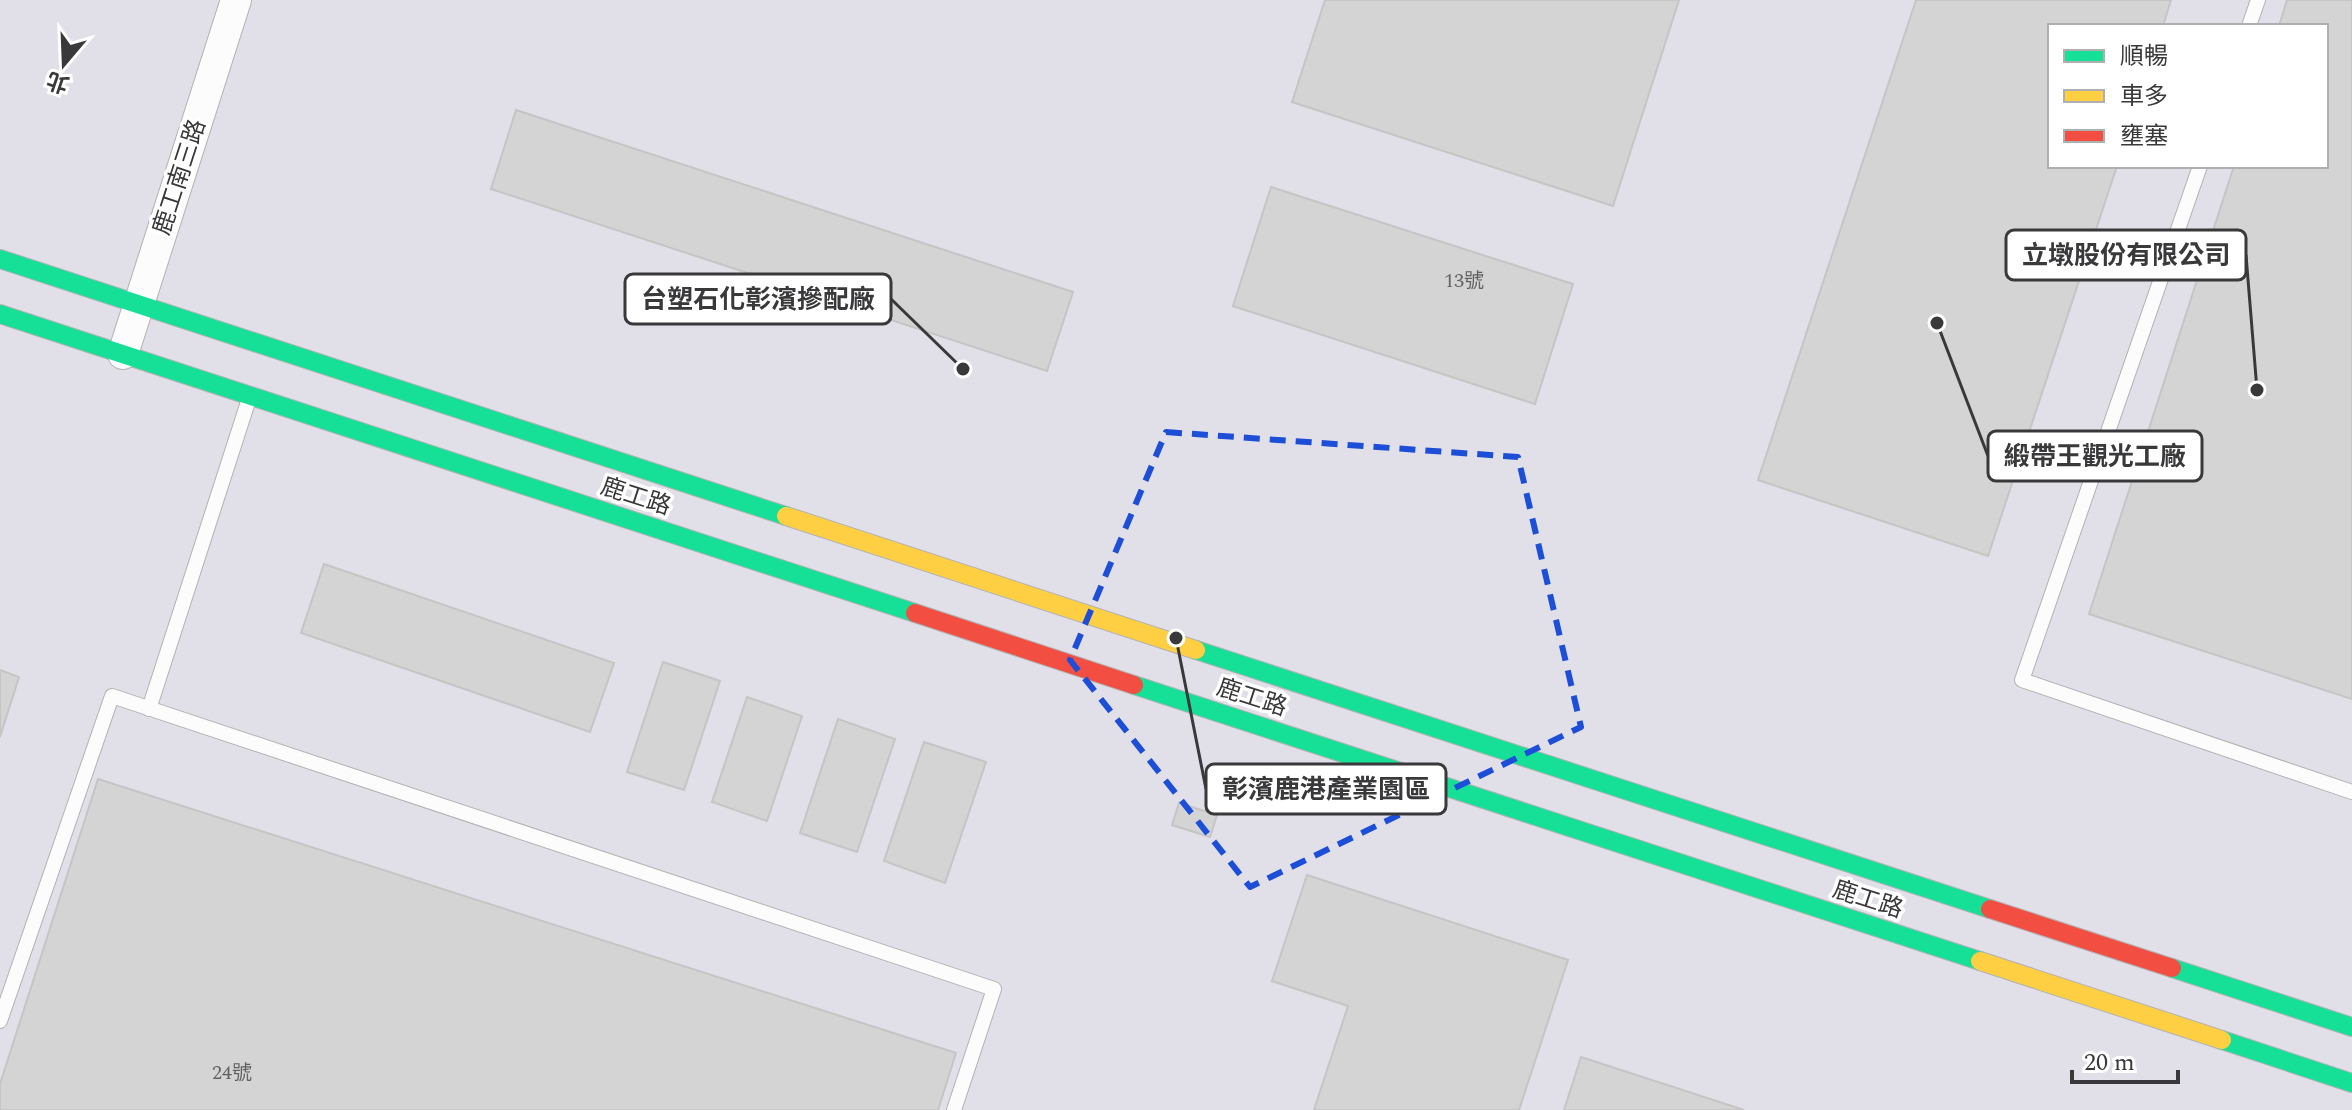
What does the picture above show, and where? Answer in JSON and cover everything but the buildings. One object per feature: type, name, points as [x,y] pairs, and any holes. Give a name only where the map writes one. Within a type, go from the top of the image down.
[{"type":"street","name":"鹿工南三路","points":[[123,354],[236,0]]},
{"type":"street","name":"鹿工路","points":[[0,259],[2352,1027]]},
{"type":"street","name":"鹿工路","points":[[0,314],[2352,1083]]},
{"type":"lane","points":[[2250,24],[2258,0]]},
{"type":"lane","points":[[2199,168],[2022,680],[2352,792]]},
{"type":"lane","points":[[149,709],[250,395]]},
{"type":"lane","points":[[0,1021],[112,696],[994,989],[954,1110]]},
{"type":"highlighted area","points":[[1166,432],[1518,457],[1581,727],[1250,887],[1070,660]]},
{"type":"shaded area","points":[[0,0],[2352,0],[2352,1110],[0,1110]]},
{"type":"traffic: fast","points":[[0,259],[786,516]]},
{"type":"traffic: fast","points":[[0,314],[915,613]]},
{"type":"traffic: fast","points":[[1196,650],[1990,909]]},
{"type":"traffic: fast","points":[[1134,685],[1980,961]]},
{"type":"traffic: fast","points":[[2172,968],[2352,1027]]},
{"type":"traffic: fast","points":[[2222,1040],[2352,1083]]},
{"type":"traffic: slow","points":[[786,516],[1196,650]]},
{"type":"traffic: slow","points":[[1980,961],[2222,1040]]},
{"type":"traffic: jam","points":[[915,613],[1134,685]]},
{"type":"traffic: jam","points":[[1990,909],[2172,968]]},
{"type":"place","name":"緞帶王觀光工廠","points":[[1937,323]]},
{"type":"place","name":"台塑石化彰濱摻配廠","points":[[963,369]]},
{"type":"place","name":"立墩股份有限公司","points":[[2257,390]]},
{"type":"place","name":"彰濱鹿港產業園區","points":[[1176,638]]}]
